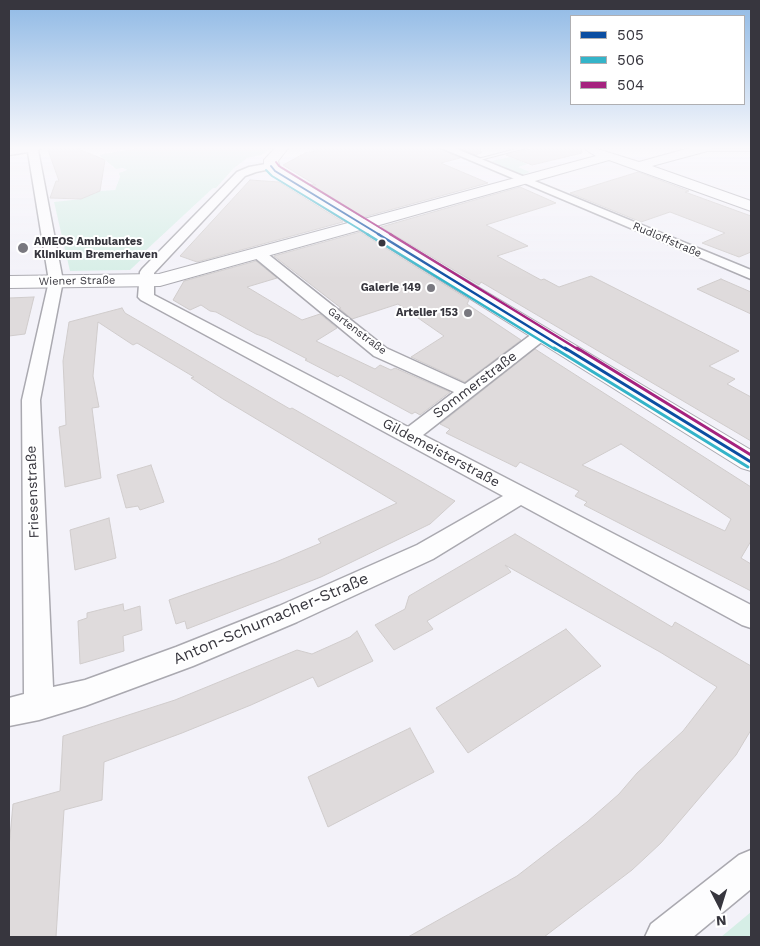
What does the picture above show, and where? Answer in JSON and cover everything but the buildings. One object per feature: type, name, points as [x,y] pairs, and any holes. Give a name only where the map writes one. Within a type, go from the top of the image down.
[{"type":"street","points":[[41,191],[56,281]]},
{"type":"street","points":[[146,280],[147,272],[225,191]]},
{"type":"street","points":[[311,191],[751,462]]},
{"type":"street","name":"Wiener Straße","points":[[9,282],[160,280],[484,191]]},
{"type":"street","name":"Rudloffstraße","points":[[551,191],[751,275]]},
{"type":"street","points":[[709,191],[751,206]]},
{"type":"street","name":"Gartenstraße","points":[[259,254],[380,352],[466,390]]},
{"type":"street","name":"Gildemeisterstraße","points":[[146,280],[146,297],[751,617]]},
{"type":"street","name":"Friesenstraße","points":[[39,706],[31,400],[56,281]]},
{"type":"street","name":"Sommerstraße","points":[[409,436],[466,390],[542,334]]},
{"type":"street","name":"Anton-Schumacher-Straße","points":[[9,712],[85,693],[156,667],[288,614],[426,552],[520,495]]},
{"type":"street","points":[[664,937],[751,867]]},
{"type":"green space","points":[[100,191],[210,191],[143,253],[147,254],[130,270],[70,271],[54,202],[81,199]]},
{"type":"green space","points":[[751,912],[751,937],[721,937]]},
{"type":"transit line","name":"506","points":[[297,191],[748,467]]},
{"type":"transit line","name":"505","points":[[308,191],[751,462]]},
{"type":"transit line","name":"504","points":[[320,191],[751,455]]},
{"type":"place","name":"AMEOS Ambulantes Klinikum Bremerhaven","points":[[23,248]]},
{"type":"place","name":"Galerie 149","points":[[431,288]]},
{"type":"place","name":"Artelier 153","points":[[468,313]]}]
